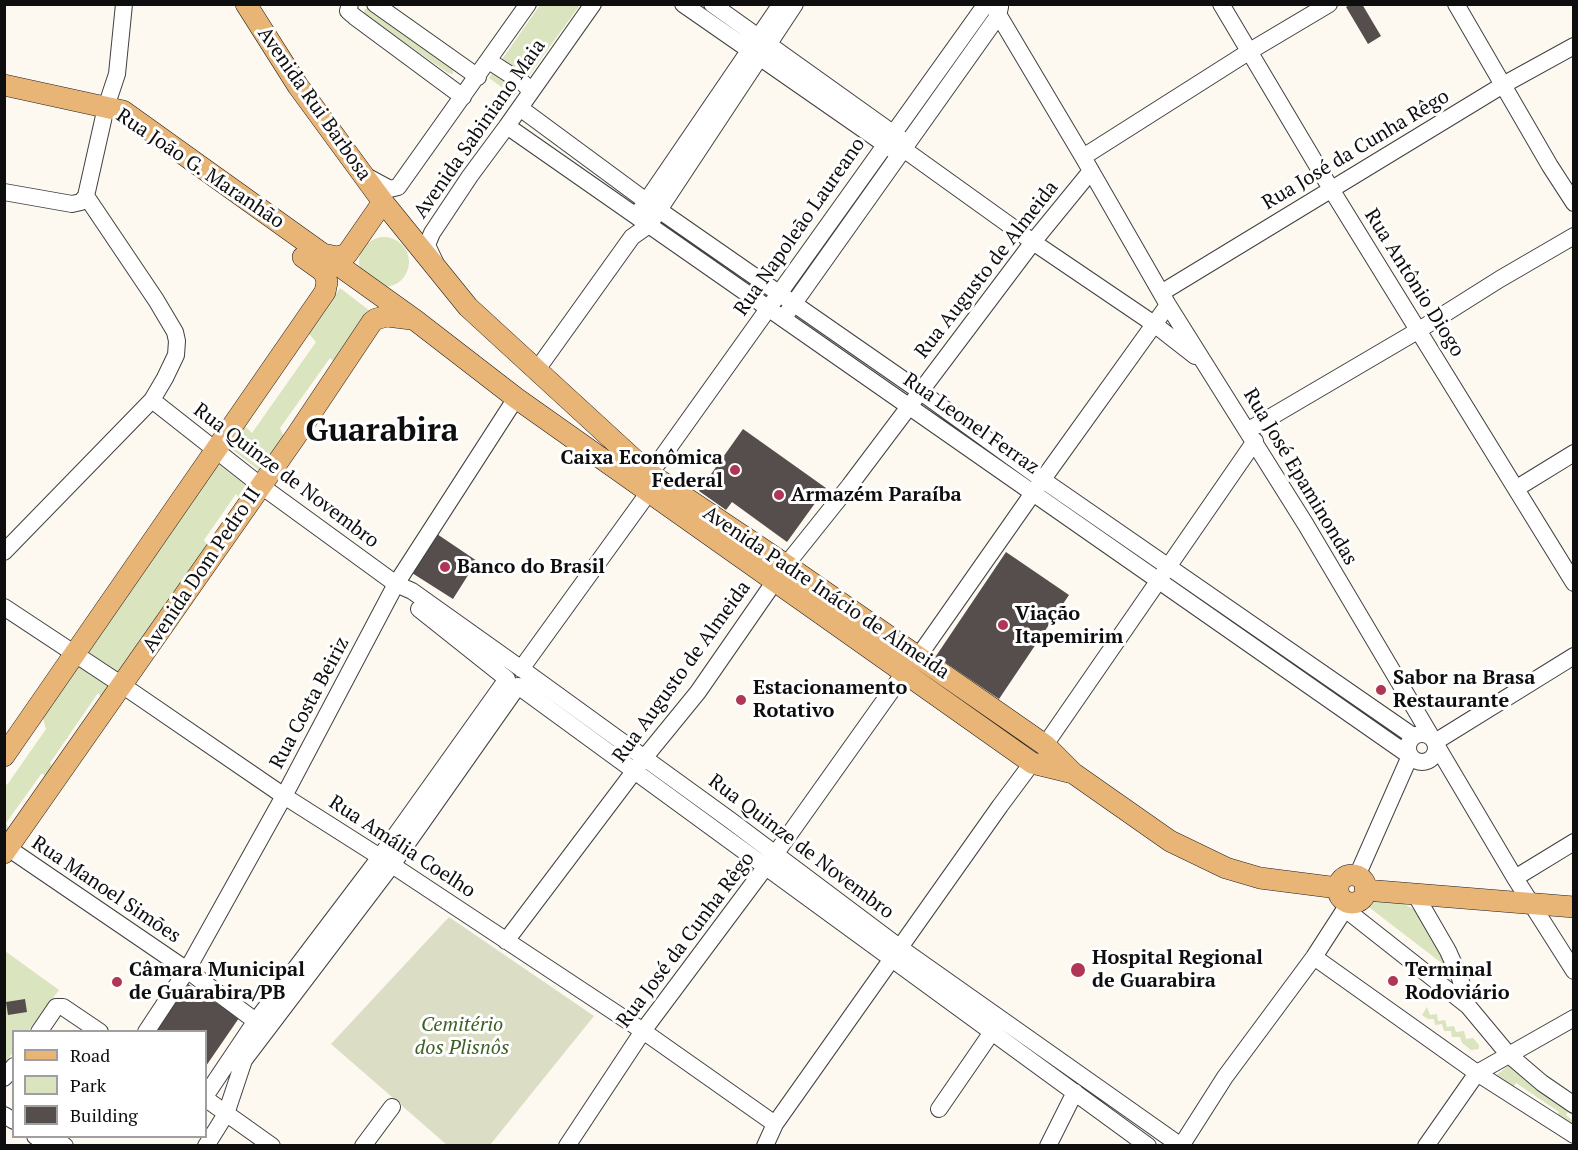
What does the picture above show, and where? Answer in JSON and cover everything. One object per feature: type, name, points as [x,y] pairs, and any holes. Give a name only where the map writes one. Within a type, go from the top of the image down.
[{"type":"main road","name":"Avenida Rui Barbosa","points":[[246,4],[298,86],[383,202]]},
{"type":"main road","points":[[4,85],[106,107]]},
{"type":"main road","name":"Rua João G. Maranhão","points":[[106,107],[123,111],[388,301]]},
{"type":"main road","name":"Rua João G. Maranhão","points":[[106,107],[114,122],[319,268],[327,278],[325,292],[217,450]]},
{"type":"main road","points":[[323,254],[337,257],[347,254],[383,202]]},
{"type":"main road","name":"Avenida Padre Inácio de Almeida","points":[[383,202],[468,307],[650,483]]},
{"type":"main road","name":"Avenida Padre Inácio de Almeida","points":[[388,301],[516,398],[650,483],[781,573],[918,657],[1045,744],[1073,773],[1170,841],[1218,864],[1260,878],[1351,893],[1415,894],[1574,907]]},
{"type":"main road","name":"Avenida Dom Pedro II","points":[[6,850],[296,436],[372,322],[387,316],[415,320]]},
{"type":"main road","points":[[516,398],[510,389],[511,377],[520,369],[536,371]]},
{"type":"main road","points":[[4,756],[217,450]]},
{"type":"main road","name":"Avenida Padre Inácio de Almeida","points":[[781,573],[904,673],[1032,763],[1073,773]]},
{"type":"main road","points":[[904,673],[914,675],[919,672],[922,663],[918,657]]},
{"type":"main road","points":[[1032,763],[1027,754],[1029,747],[1034,742],[1045,744]]},
{"type":"street","points":[[4,192],[72,204],[81,202],[86,196],[106,107],[117,74],[124,4]]},
{"type":"street","points":[[350,4],[348,11],[355,17],[463,97]]},
{"type":"street","points":[[375,4],[478,77]]},
{"type":"street","name":"Avenida Sabiniano Maia","points":[[364,175],[390,189],[398,187],[528,4]]},
{"type":"street","name":"Avenida Sabiniano Maia","points":[[447,281],[427,245],[432,233],[593,4]]},
{"type":"street","points":[[683,4],[759,47],[1033,242],[1154,324],[1205,363]]},
{"type":"street","points":[[712,4],[759,47]]},
{"type":"street","points":[[759,47],[781,4]]},
{"type":"street","points":[[536,371],[632,237],[759,47],[795,4]]},
{"type":"street","name":"Rua Antônio Diogo","points":[[1221,4],[1331,189],[1574,583]]},
{"type":"street","name":"Rua Augusto de Almeida","points":[[506,941],[640,764],[698,692],[781,573],[910,407],[1033,242],[1087,164],[1250,51],[1329,4]]},
{"type":"street","points":[[1456,4],[1574,203]]},
{"type":"street","name":"Rua Napoleão Laureano","points":[[783,319],[897,144],[994,7]]},
{"type":"street","name":"Rua José Epaminondas","points":[[994,7],[1165,299],[1251,436],[1515,878],[1574,971]]},
{"type":"street","name":"Rua José da Cunha Rêgo","points":[[918,657],[1154,324],[1165,299],[1331,189],[1503,85],[1574,46]]},
{"type":"street","points":[[489,61],[523,83],[531,91]]},
{"type":"street","name":"Rua Leonel Ferraz","points":[[520,108],[778,294],[921,392],[1038,486]]},
{"type":"street","name":"Rua Leonel Ferraz","points":[[507,126],[910,407],[1038,486],[1162,573],[1410,756]]},
{"type":"street","name":"Rua Napoleão Laureano","points":[[521,669],[778,294],[897,144]]},
{"type":"street","points":[[4,552],[152,400],[176,355],[175,332],[86,196]]},
{"type":"street","points":[[1045,744],[1162,573],[1205,515],[1251,436],[1500,279],[1574,236]]},
{"type":"street","name":"Rua Costa Beiriz","points":[[147,1030],[187,970],[284,796],[396,584],[516,398]]},
{"type":"street","name":"Rua Quinze de Novembro","points":[[152,400],[260,485],[396,584],[417,607],[512,683],[776,853],[992,1032],[1148,1146]]},
{"type":"street","points":[[1517,488],[1574,453]]},
{"type":"street","name":"Rua Leonel Ferraz","points":[[1162,573],[1413,736]]},
{"type":"street","name":"Rua Quinze de Novembro","points":[[396,584],[412,591],[521,669],[765,868],[1181,1145]]},
{"type":"street","name":"Rua Amália Coelho","points":[[4,607],[284,796],[643,1031],[775,1124]]},
{"type":"street","points":[[1435,742],[1574,656]]},
{"type":"street","points":[[207,1096],[386,861],[512,683],[525,681],[525,674],[521,669]]},
{"type":"street","name":"Rua José da Cunha Rêgo","points":[[567,1146],[643,1031],[776,853],[904,673]]},
{"type":"street","points":[[1181,1145],[1225,1077],[1314,957],[1351,893],[1410,756],[1408,747],[1413,736],[1425,734],[1435,742],[1436,751],[1427,761]]},
{"type":"street","points":[[1410,756],[1418,761],[1448,766]]},
{"type":"street","points":[[765,1146],[775,1124],[1032,763]]},
{"type":"street","points":[[1515,878],[1574,842]]},
{"type":"street","name":"Rua Manoel Simões","points":[[6,850],[187,970],[262,1026]]},
{"type":"street","points":[[1351,893],[1468,1006],[1508,1054],[1542,1083],[1574,1105]]},
{"type":"street","points":[[1415,894],[1448,951],[1460,978],[1468,1006]]},
{"type":"street","points":[[1314,957],[1477,1073],[1574,1135]]},
{"type":"street","points":[[40,1030],[56,1008],[63,1006],[97,1030]]},
{"type":"street","points":[[1426,1146],[1477,1073],[1574,1018]]},
{"type":"street","points":[[206,1146],[226,1114],[244,1060],[262,1026]]},
{"type":"street","points":[[939,1109],[992,1032]]},
{"type":"street","points":[[1048,1146],[1075,1092]]},
{"type":"street","points":[[207,1098],[272,1146]]},
{"type":"street","points":[[363,1146],[392,1107]]},
{"type":"street","points":[[39,1138],[57,1143]]},
{"type":"green space","points":[[540,5],[580,5],[514,96],[489,78]]},
{"type":"green space","points":[[369,8],[453,68],[453,74],[448,73],[367,16],[364,12]]},
{"type":"green space","points":[[384,237],[402,244],[409,262],[402,280],[384,287],[366,280],[359,262],[366,244]]},
{"type":"green space","points":[[340,288],[374,314],[337,364],[330,358],[280,428],[284,438],[261,472],[229,447],[243,424],[252,433],[316,342],[308,333]]},
{"type":"green space","points":[[218,464],[250,489],[242,501],[236,494],[204,540],[209,549],[120,676],[87,651]]},
{"type":"green space","points":[[78,663],[112,687],[104,701],[98,693],[50,763],[55,772],[48,780],[42,773],[6,823],[11,834],[5,843],[5,781],[7,785],[46,729],[42,715]]},
{"type":"green space","points":[[1365,899],[1398,901],[1421,913],[1452,971],[1366,905]]},
{"type":"green space","name":"Cemitério dos Plisnôs","points":[[449,917],[594,1016],[490,1145],[447,1145],[331,1044]]},
{"type":"green space","points":[[5,951],[59,990],[29,1030],[12,1030],[12,1054],[5,1064]]},
{"type":"green space","points":[[1427,1007],[1430,1015],[1437,1014],[1438,1021],[1445,1020],[1447,1027],[1454,1026],[1456,1032],[1464,1031],[1466,1039],[1473,1038],[1479,1045],[1479,1049],[1471,1050],[1462,1043],[1460,1037],[1452,1037],[1451,1031],[1444,1031],[1442,1024],[1435,1025],[1434,1019],[1428,1019],[1422,1015]]},
{"type":"green space","points":[[1508,1066],[1512,1066],[1569,1109],[1566,1115],[1573,1121],[1573,1132],[1556,1118],[1559,1112],[1516,1083],[1512,1089],[1494,1077]]},
{"type":"building","points":[[1351,4],[1362,4],[1381,36],[1368,44],[1346,7]]},
{"type":"building","name":"Armazém Paraíba","points":[[743,429],[826,488],[787,542],[732,502],[726,510],[699,491]]},
{"type":"building","name":"Banco do Brasil","points":[[437,534],[477,561],[453,599],[412,573]]},
{"type":"building","name":"Viação Itapemirim","points":[[1006,552],[1069,595],[999,699],[936,656]]},
{"type":"building","points":[[185,982],[239,1018],[207,1065],[207,1030],[149,1030]]},
{"type":"building","points":[[25,999],[27,1012],[8,1015],[6,1002]]},
{"type":"place","name":"Caixa Econômica Federal","points":[[735,470]]},
{"type":"place","name":"Armazém Paraíba","points":[[779,495]]},
{"type":"place","name":"Banco do Brasil","points":[[445,567]]},
{"type":"place","name":"Viação Itapemirim","points":[[1003,625]]},
{"type":"place","name":"Sabor na Brasa Restaurante","points":[[1381,690]]},
{"type":"place","name":"Estacionamento Rotativo","points":[[741,700]]},
{"type":"place","name":"Hospital Regional de Guarabira","points":[[1078,970]]},
{"type":"place","name":"Terminal Rodoviário","points":[[1393,981]]},
{"type":"place","name":"Câmara Municipal de Guarabira/PB","points":[[117,982]]},
{"type":"district","name":"Guarabira","points":[[382,432]]}]
